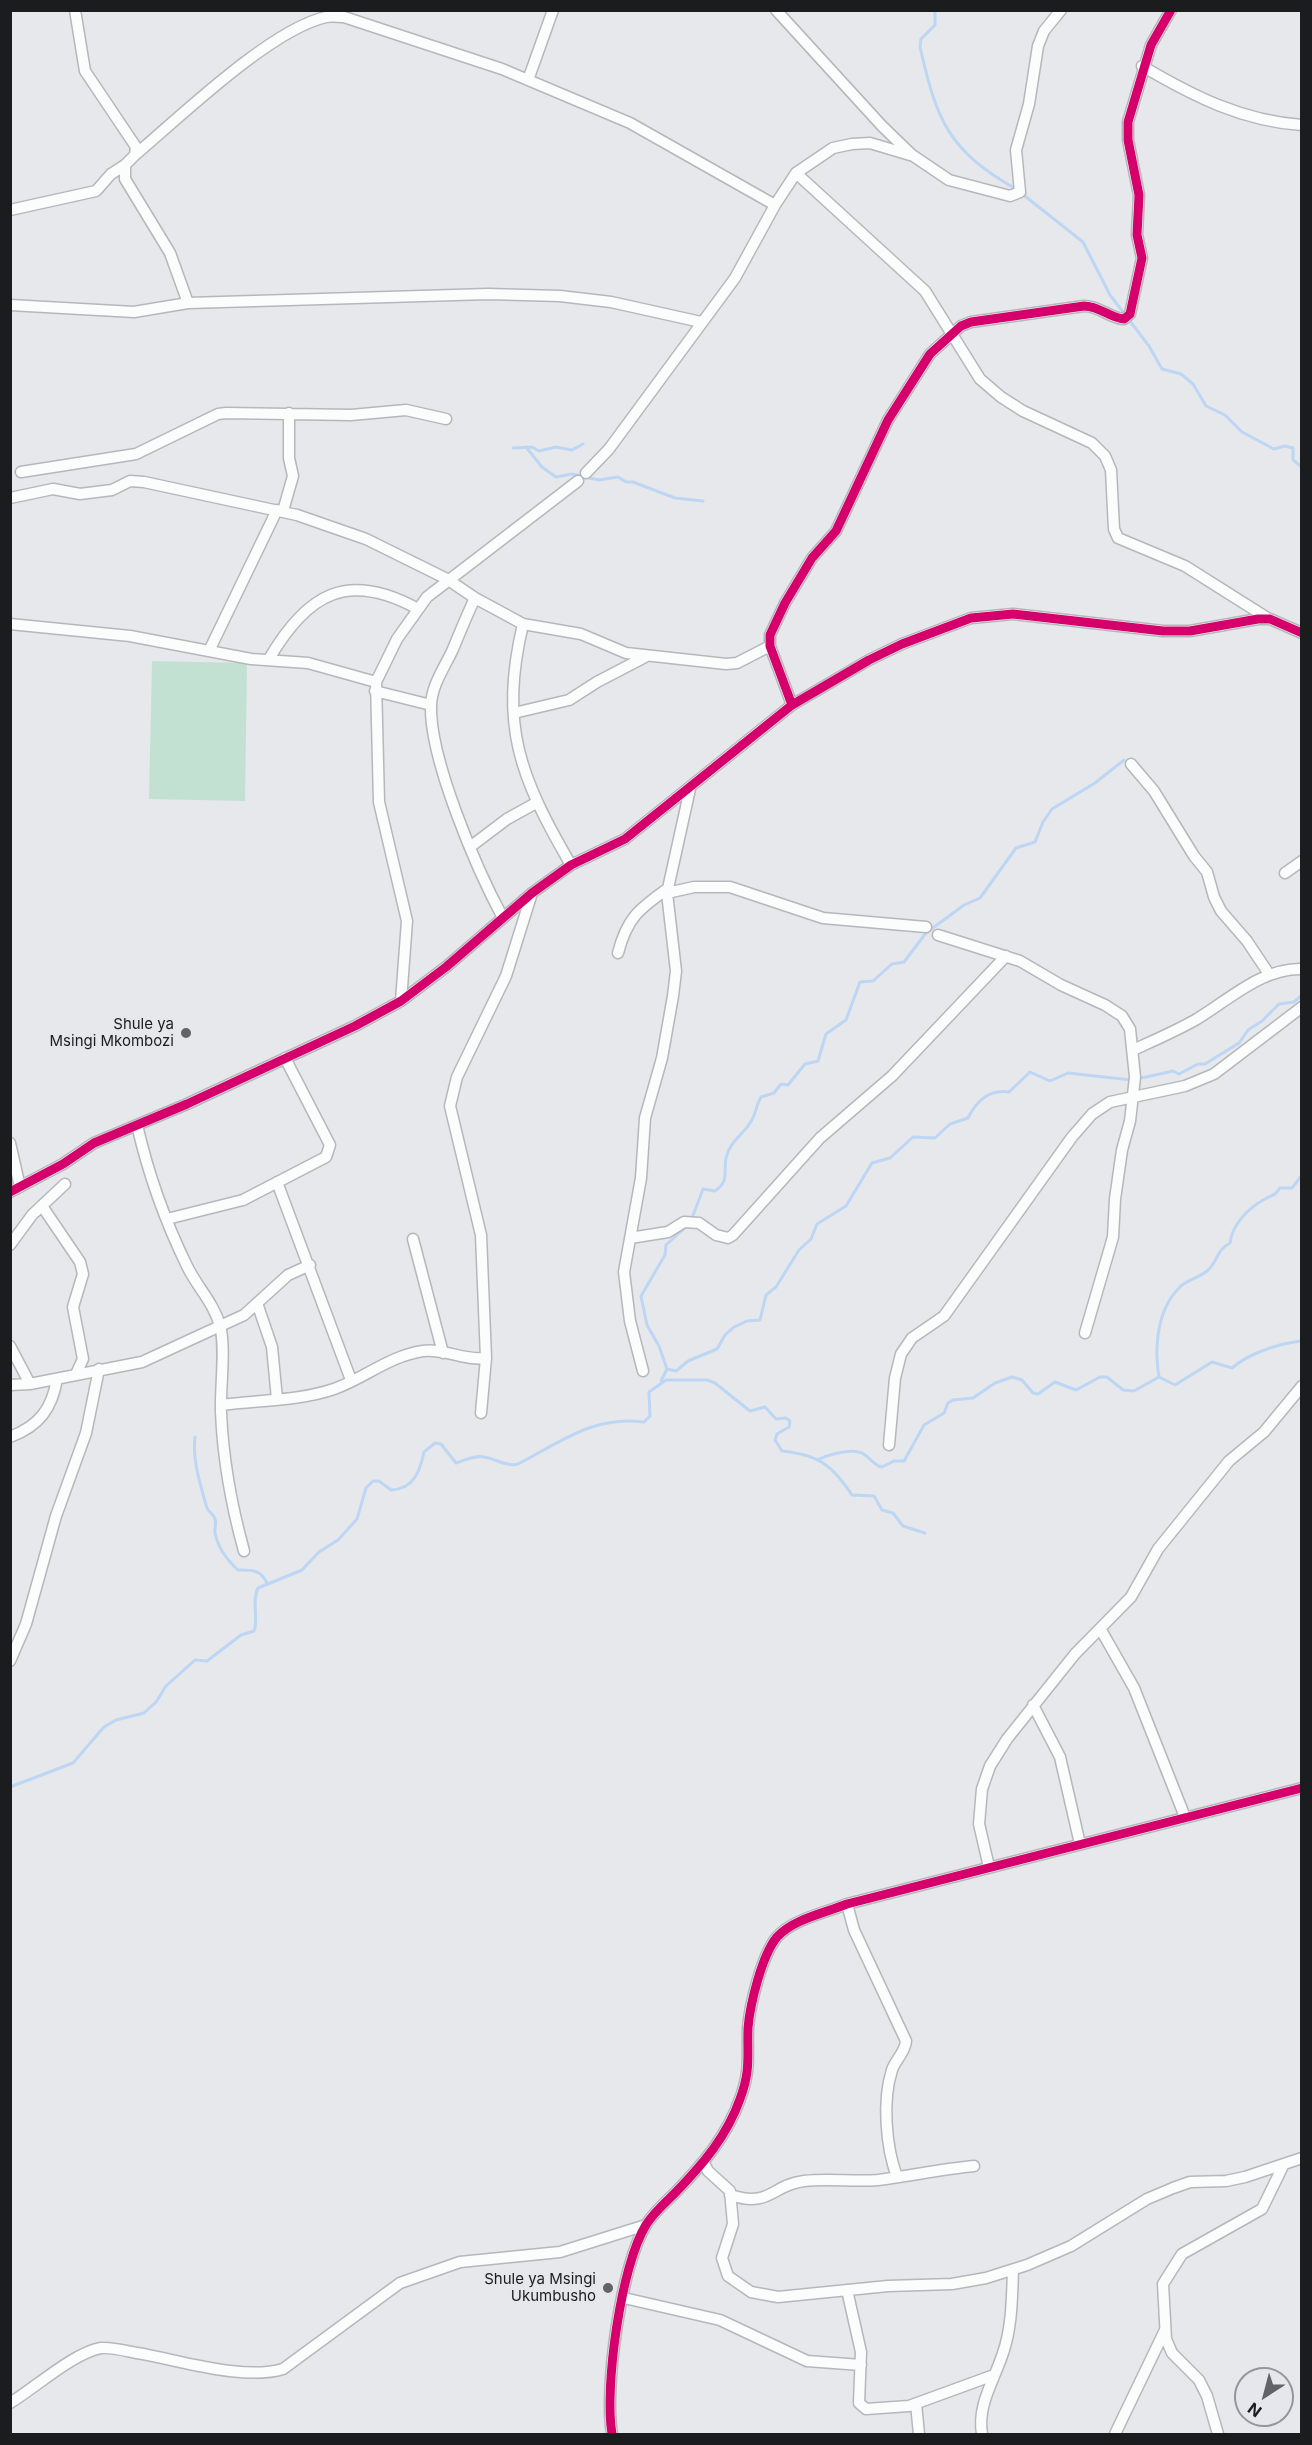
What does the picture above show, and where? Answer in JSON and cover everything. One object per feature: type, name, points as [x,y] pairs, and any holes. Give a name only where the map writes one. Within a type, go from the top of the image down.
[{"type":"street","points":[[75,10],[85,71],[136,147],[135,154]]},
{"type":"street","points":[[528,80],[553,10]]},
{"type":"street","points":[[776,10],[882,126],[912,155],[949,180],[1010,196],[1018,194],[1021,190],[1016,150],[1029,104],[1038,46],[1044,31],[1060,10]]},
{"type":"street","points":[[792,705],[770,646],[770,635],[785,603],[812,558],[836,531],[888,420],[930,354],[951,334],[971,322],[1084,306],[1100,308],[1119,319],[1124,319],[1131,314],[1142,258],[1137,236],[1139,195],[1128,140],[1128,122],[1142,66],[1157,31],[1171,10]]},
{"type":"street","points":[[10,210],[96,191],[111,174],[125,165],[135,154],[253,57],[290,32],[326,17],[344,17],[370,24],[528,80],[630,123],[775,205]]},
{"type":"street","points":[[1142,66],[1182,89],[1234,112],[1273,123],[1302,125]]},
{"type":"street","points":[[870,143],[882,126]]},
{"type":"street","points":[[401,1001],[407,921],[379,802],[376,687],[397,639],[418,609],[447,579],[541,512],[582,477],[609,449],[735,278],[775,205],[796,173],[833,148],[870,143],[912,155]]},
{"type":"street","points":[[125,165],[125,179],[170,253],[188,303]]},
{"type":"street","points":[[796,173],[895,261],[925,291],[980,379],[1001,397],[1023,411],[1092,442],[1106,456],[1111,470],[1114,529],[1118,538],[1185,566],[1270,619],[1302,633]]},
{"type":"street","points":[[10,305],[134,312],[188,303],[488,294],[560,296],[610,302],[701,322]]},
{"type":"street","points":[[21,472],[136,454],[218,414],[351,415],[406,410],[446,419]]},
{"type":"street","points":[[209,651],[280,511],[292,476],[289,458],[289,413]]},
{"type":"street","points":[[10,498],[53,489],[80,494],[112,490],[135,481],[280,511],[366,539],[447,579],[475,598],[523,624],[581,634],[626,653],[645,657],[737,663],[770,646]]},
{"type":"street","points":[[269,659],[290,628],[312,605],[328,594],[362,590],[384,593],[418,609]]},
{"type":"street","points":[[475,598],[434,689],[431,705],[439,753],[470,847],[484,884],[503,918]]},
{"type":"street","points":[[10,1143],[15,1190],[63,1164],[94,1143],[187,1104],[401,1001],[446,967],[532,893],[571,865],[625,839],[792,705],[869,660],[941,628],[971,618],[1013,614],[1163,631],[1190,631],[1270,619]]},
{"type":"street","points":[[10,624],[130,636],[251,659],[308,663],[431,705]]},
{"type":"street","points":[[523,624],[512,679],[515,737],[536,803],[571,865]]},
{"type":"street","points":[[514,713],[569,700],[597,682],[645,657]]},
{"type":"street","points":[[1131,764],[1154,791],[1207,873],[1221,911],[1247,941],[1269,974]]},
{"type":"street","points":[[643,1371],[625,1295],[624,1272],[641,1178],[645,1118],[662,1058],[676,971],[667,891],[690,789]]},
{"type":"street","points":[[470,847],[507,819],[536,803]]},
{"type":"street","points":[[1285,873],[1302,861]]},
{"type":"street","points":[[618,953],[627,924],[642,906],[667,891],[694,886],[730,887],[823,918],[926,927]]},
{"type":"street","points":[[481,1413],[486,1358],[481,1235],[477,1208],[455,1134],[450,1099],[457,1077],[506,976],[532,893]]},
{"type":"street","points":[[938,935],[1020,961],[1122,1016],[1130,1029],[1135,1077],[1130,1121],[1122,1150],[1115,1199],[1113,1237],[1085,1333]]},
{"type":"street","points":[[630,1238],[668,1232],[684,1222],[699,1223],[716,1235],[728,1238],[733,1235],[820,1138],[892,1076],[1006,956]]},
{"type":"street","points":[[1133,1050],[1197,1019],[1269,974],[1286,969],[1302,969]]},
{"type":"street","points":[[889,1445],[895,1378],[905,1346],[923,1329],[944,1316],[1085,1120],[1099,1107],[1132,1097],[1185,1086],[1214,1074],[1302,1007]]},
{"type":"street","points":[[167,1220],[243,1200],[326,1157],[330,1145],[285,1058]]},
{"type":"street","points":[[137,1125],[145,1158],[167,1220],[188,1268],[210,1302],[221,1327],[221,1405],[228,1489],[244,1551]]},
{"type":"street","points":[[277,1182],[310,1265],[351,1380]]},
{"type":"street","points":[[10,1245],[42,1206],[65,1184]]},
{"type":"street","points":[[42,1206],[80,1262],[83,1274],[73,1307],[83,1359],[76,1374]]},
{"type":"street","points":[[413,1239],[443,1353]]},
{"type":"street","points":[[10,1385],[30,1384],[142,1362],[244,1315],[288,1275],[310,1265]]},
{"type":"street","points":[[257,1303],[272,1347],[278,1398]]},
{"type":"street","points":[[10,1346],[30,1384]]},
{"type":"street","points":[[221,1405],[319,1393],[395,1358],[423,1351],[443,1353],[463,1359],[486,1358]]},
{"type":"street","points":[[10,1661],[26,1624],[56,1516],[86,1433],[99,1370]]},
{"type":"street","points":[[10,1437],[29,1430],[46,1409],[54,1398],[57,1378]]},
{"type":"street","points":[[989,1867],[979,1824],[982,1789],[990,1766],[1007,1739],[1075,1654],[1131,1597],[1158,1549],[1214,1478],[1229,1461],[1264,1432],[1302,1386]]},
{"type":"street","points":[[1101,1630],[1134,1688],[1185,1817]]},
{"type":"street","points":[[1033,1705],[1060,1757],[1080,1844]]},
{"type":"street","points":[[612,2434],[611,2387],[632,2254],[646,2225],[704,2163],[723,2136],[746,2083],[750,2016],[762,1968],[777,1938],[800,1922],[847,1904],[1302,1788]]},
{"type":"street","points":[[847,1904],[854,1930],[906,2041],[903,2052],[892,2068],[888,2111],[889,2148],[897,2177]]},
{"type":"street","points":[[704,2163],[730,2195],[733,2224],[722,2258],[728,2276],[751,2292],[766,2296],[952,2284],[1013,2270],[1071,2246],[1147,2199],[1173,2188],[1197,2181],[1226,2181],[1283,2166],[1302,2158]]},
{"type":"street","points":[[730,2195],[755,2200],[772,2195],[789,2184],[803,2181],[857,2181],[974,2166]]},
{"type":"street","points":[[1218,2434],[1207,2396],[1195,2373],[1170,2349],[1165,2330],[1163,2284],[1176,2262],[1191,2249],[1262,2210],[1283,2166]]},
{"type":"street","points":[[10,2403],[71,2362],[99,2349],[170,2358],[239,2374],[274,2372],[295,2361],[400,2283],[460,2262],[560,2252],[646,2225]]},
{"type":"street","points":[[982,2434],[985,2397],[1003,2353],[1010,2319],[1013,2270]]},
{"type":"street","points":[[847,2290],[859,2339],[861,2365],[858,2399],[862,2407],[877,2410],[916,2404],[994,2375]]},
{"type":"street","points":[[624,2298],[728,2323],[791,2356],[807,2361],[861,2365]]},
{"type":"street","points":[[1115,2434],[1165,2330]]},
{"type":"street","points":[[916,2404],[919,2434]]},
{"type":"green space","points":[[152,661],[247,663],[245,801],[149,799]]},
{"type":"waterway","points":[[935,10],[935,25],[921,39],[920,47],[940,114],[960,146],[975,161],[1016,189]]},
{"type":"waterway","points":[[1021,193],[1083,242],[1110,295],[1149,346],[1162,369],[1181,374],[1193,384],[1206,406],[1225,415],[1242,432],[1274,449],[1285,446],[1293,448],[1293,460],[1302,467]]},
{"type":"waterway","points":[[513,448],[532,447],[539,451],[556,447],[572,450],[583,444]]},
{"type":"waterway","points":[[526,447],[542,467],[556,477],[572,474],[599,480],[618,477],[626,482],[633,482],[675,498],[703,501]]},
{"type":"waterway","points":[[692,1218],[703,1189],[715,1191],[723,1184],[728,1152],[752,1120],[761,1097],[774,1093],[781,1084],[788,1085],[805,1064],[818,1061],[826,1034],[846,1020],[860,982],[873,981],[892,964],[904,962],[926,933],[964,905],[980,898],[1016,848],[1035,842],[1043,822],[1052,809],[1095,783],[1124,760]]},
{"type":"waterway","points":[[1137,1079],[1173,1071],[1179,1074],[1198,1064],[1205,1064],[1239,1043],[1248,1030],[1262,1021],[1279,1004],[1294,1002],[1302,995]]},
{"type":"waterway","points":[[667,1369],[676,1371],[688,1361],[717,1349],[725,1335],[734,1327],[747,1321],[760,1320],[766,1295],[776,1287],[799,1250],[811,1239],[817,1224],[846,1206],[872,1163],[890,1158],[913,1137],[935,1138],[950,1124],[968,1118],[984,1098],[995,1093],[1009,1092],[1030,1072],[1050,1081],[1068,1073],[1131,1080]]},
{"type":"waterway","points":[[1159,1377],[1157,1342],[1162,1318],[1172,1297],[1182,1285],[1211,1267],[1222,1249],[1230,1243],[1237,1224],[1247,1212],[1275,1194],[1280,1188],[1292,1188],[1302,1175]]},
{"type":"waterway","points":[[661,1381],[667,1369],[659,1346],[647,1325],[641,1296],[665,1255],[666,1245],[689,1224]]},
{"type":"waterway","points":[[1159,1377],[1175,1385],[1212,1362],[1232,1368],[1246,1358],[1264,1350],[1302,1341]]},
{"type":"waterway","points":[[817,1460],[833,1454],[852,1451],[862,1453],[876,1465],[882,1467],[894,1461],[904,1461],[924,1425],[944,1413],[948,1403],[953,1400],[973,1398],[995,1383],[1012,1377],[1022,1380],[1033,1393],[1038,1394],[1055,1382],[1076,1390],[1100,1377],[1107,1377],[1123,1390],[1134,1391],[1159,1377]]},
{"type":"waterway","points":[[10,1787],[73,1763],[104,1727],[116,1720],[144,1713],[156,1702],[166,1686],[195,1660],[207,1661],[241,1635],[254,1631],[255,1599],[258,1588],[302,1570],[319,1552],[338,1540],[357,1519],[366,1488],[373,1481],[379,1481],[391,1490],[399,1489],[410,1483],[418,1472],[424,1452],[435,1443],[441,1444],[456,1463],[480,1457],[518,1464],[593,1426],[626,1421],[644,1422],[650,1416],[649,1392],[666,1380],[707,1380],[715,1383],[750,1411],[765,1407],[776,1419],[786,1418],[790,1421],[789,1427],[777,1434],[775,1440],[782,1451],[806,1455],[823,1463],[838,1476],[852,1495],[874,1496],[882,1510],[893,1513],[903,1526],[925,1533]]},
{"type":"waterway","points":[[195,1437],[198,1473],[207,1508],[216,1521],[215,1533],[221,1549],[238,1570],[251,1570],[258,1573],[267,1583]]},
{"type":"cycle path","points":[[792,705],[770,646],[770,635],[785,603],[812,558],[836,531],[888,420],[930,354],[961,326],[971,322],[1084,306],[1124,319],[1130,314],[1142,258],[1137,235],[1139,195],[1128,140],[1128,122],[1151,45],[1171,10]]},
{"type":"cycle path","points":[[10,1192],[63,1164],[94,1143],[187,1104],[355,1026],[401,1001],[446,967],[532,893],[571,865],[625,839],[792,705],[869,660],[902,644],[971,618],[1013,614],[1163,631],[1190,631],[1270,619],[1302,633]]},
{"type":"cycle path","points":[[612,2434],[610,2388],[613,2358],[622,2297],[629,2268],[637,2244],[652,2216],[705,2160],[735,2112],[746,2080],[748,2028],[754,1993],[766,1955],[777,1937],[800,1921],[847,1904],[1302,1788]]},
{"type":"place","name":"Shule ya Msingi Mkombozi","points":[[186,1033]]},
{"type":"place","name":"Shule ya Msingi Ukumbusho","points":[[608,2288]]}]
